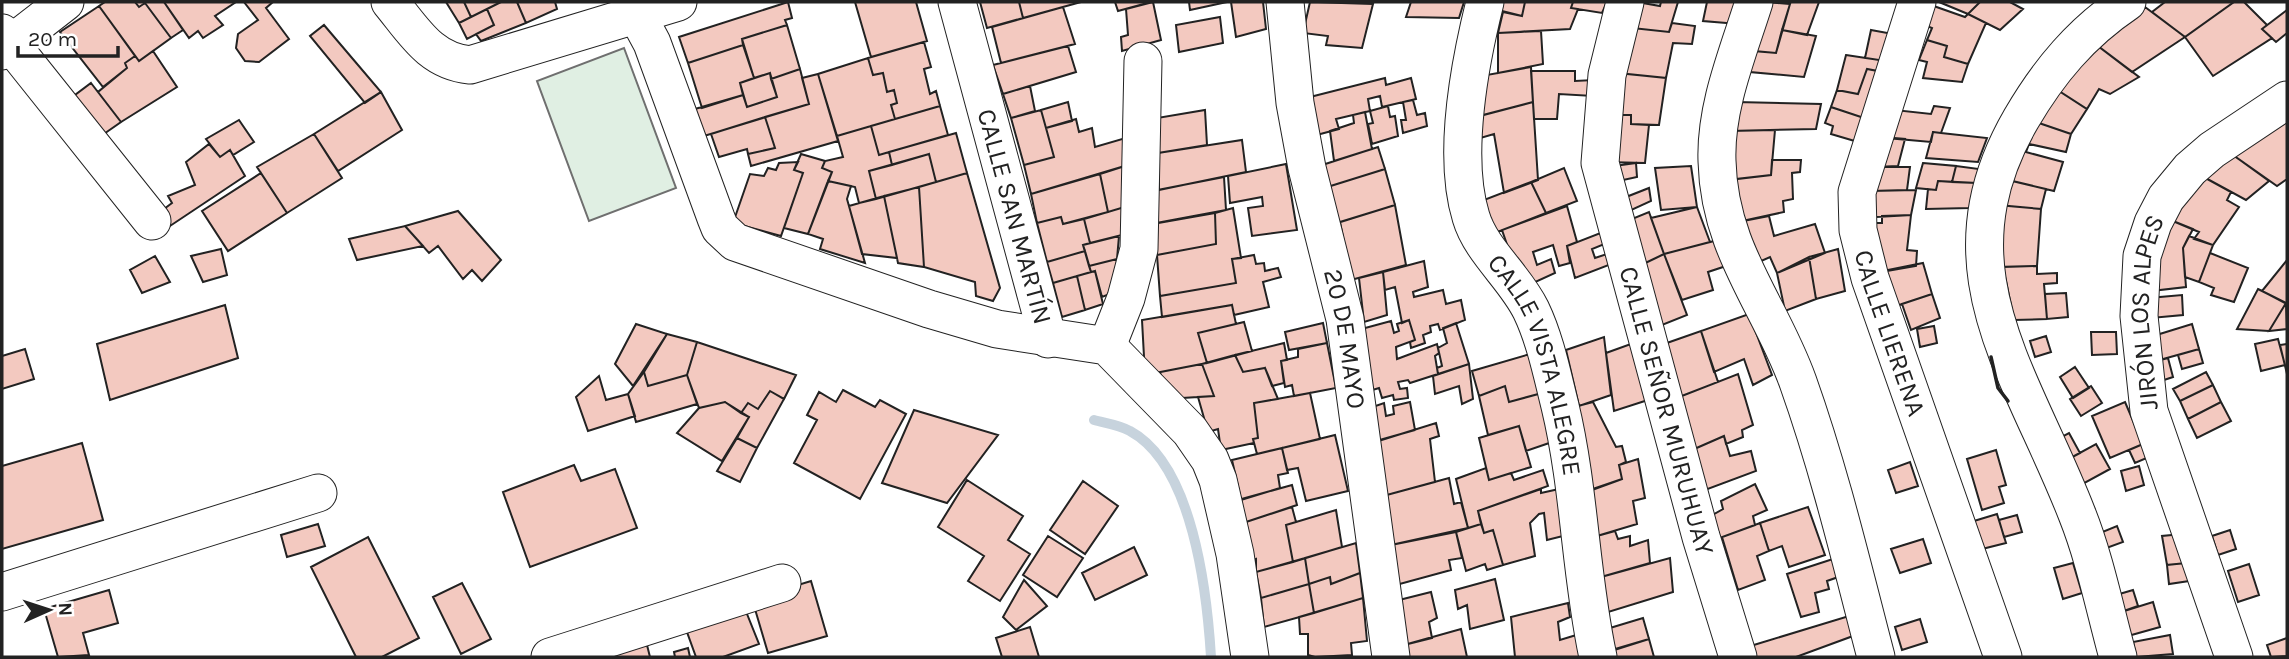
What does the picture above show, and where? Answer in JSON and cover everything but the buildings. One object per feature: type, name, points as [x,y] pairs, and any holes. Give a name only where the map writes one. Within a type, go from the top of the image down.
[{"type":"street","points":[[65,2],[5,43],[152,221]]},
{"type":"street","points":[[390,2],[427,48],[440,58],[455,63],[484,62],[633,8],[678,2]]},
{"type":"street","name":"CALLE SAN MARTÍN","points":[[957,2],[1048,339],[1107,346]]},
{"type":"street","name":"CALLE VISTA ALEGRE","points":[[1485,2],[1470,78],[1464,129],[1471,217],[1531,310],[1542,339],[1560,408],[1579,509],[1598,657]]},
{"type":"street","name":"CALLE SEÑOR MURUHUAY","points":[[1625,2],[1607,75],[1600,163],[1701,537],[1738,657]]},
{"type":"street","points":[[1754,2],[1724,102],[1716,160],[1725,221],[1740,263],[1787,356],[1820,449],[1876,657]]},
{"type":"street","name":"CALLE LIERENA","points":[[1917,2],[1861,174],[1856,210],[1858,230],[1870,278],[2003,657]]},
{"type":"street","points":[[2118,657],[2078,515],[2037,428],[1999,325],[1987,286],[1982,248],[1991,188],[2000,157],[2020,121],[2062,57],[2099,21],[2127,2]]},
{"type":"street","points":[[633,8],[652,43],[716,218],[727,236],[745,247],[929,309],[997,329],[1048,339]]},
{"type":"street","name":"20 DE MAYO","points":[[1288,9],[1295,103],[1307,169],[1348,333],[1391,657]]},
{"type":"street","points":[[1143,61],[1139,249],[1126,298],[1107,346],[1190,431],[1201,445],[1218,480],[1235,554],[1250,657]]},
{"type":"street","name":"JIRÓN LOS ALPES","points":[[2234,657],[2149,411],[2138,316],[2142,256],[2152,223],[2166,198],[2190,169],[2212,150],[2287,100]]},
{"type":"street","points":[[2,592],[318,493]]},
{"type":"street","points":[[551,657],[782,583]]},
{"type":"green space","points":[[624,48],[676,188],[589,221],[537,81]]},
{"type":"waterway","points":[[1094,420],[1130,431],[1151,448],[1169,472],[1193,532],[1206,599],[1211,657]]},
{"type":"wall","points":[[1991,357],[1998,388],[2008,401]]}]
